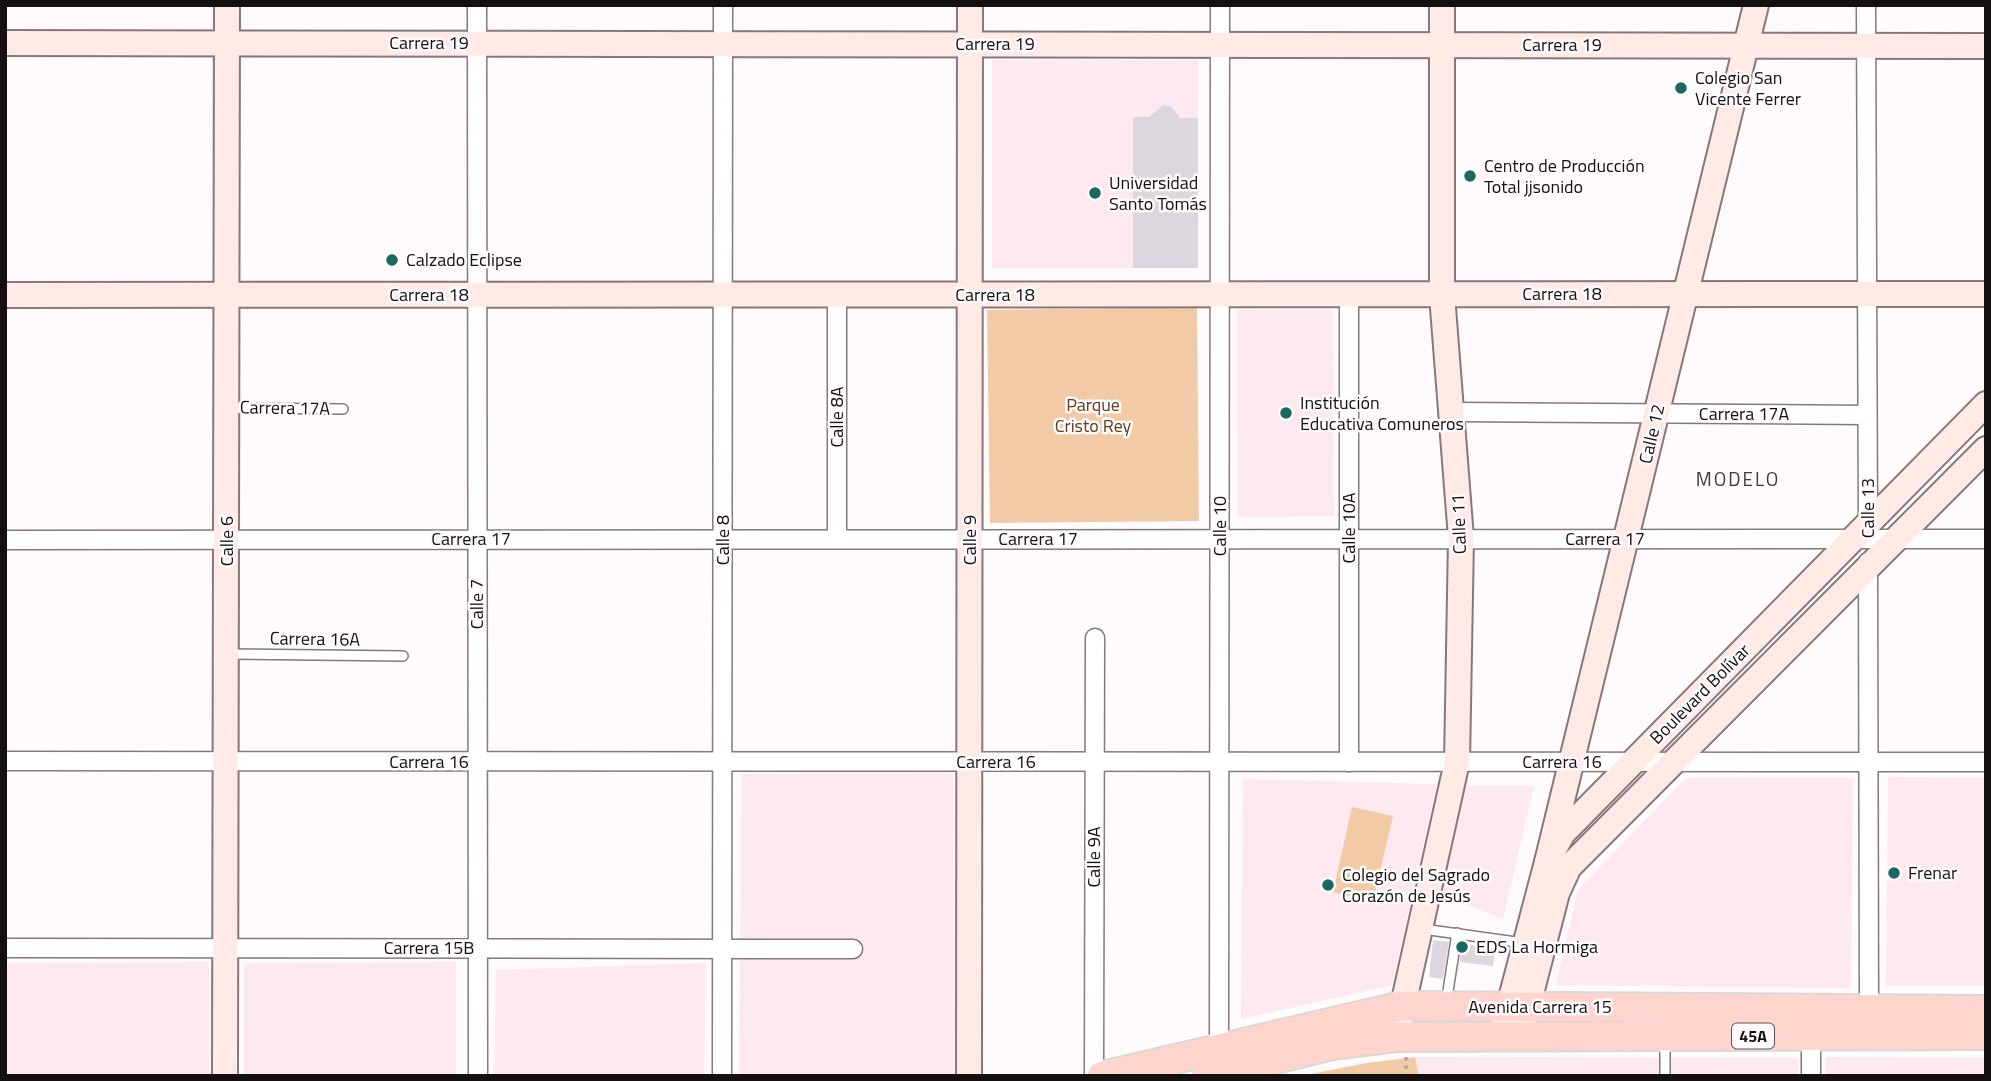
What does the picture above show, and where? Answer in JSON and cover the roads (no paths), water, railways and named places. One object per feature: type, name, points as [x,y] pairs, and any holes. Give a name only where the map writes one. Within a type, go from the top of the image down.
[{"type":"main road","name":"Avenida Carrera 15","points":[[1102,1076],[1402,1006],[1986,1010]]},
{"type":"main road","name":"Avenida Carrera 15","points":[[1208,1076],[1332,1045],[1396,1037],[1986,1035]]},
{"type":"street","name":"Calle 6","points":[[225,1076],[227,5]]},
{"type":"street","name":"Calle 7","points":[[477,5],[478,1076]]},
{"type":"street","name":"Calle 8","points":[[722,1076],[723,5]]},
{"type":"street","name":"Calle 9","points":[[969,1076],[970,5]]},
{"type":"street","name":"Calle 10","points":[[1219,1047],[1220,5]]},
{"type":"street","name":"Calle 11","points":[[1396,1037],[1457,762],[1461,538],[1442,295],[1442,5]]},
{"type":"street","name":"Calle 12","points":[[1547,862],[1628,539],[1756,5]]},
{"type":"street","name":"Calle 13","points":[[1866,5],[1867,415],[1863,534],[1868,566],[1869,1010]]},
{"type":"street","name":"Carrera 19","points":[[5,43],[1986,46]]},
{"type":"street","name":"Carrera 18","points":[[5,295],[1986,294]]},
{"type":"street","name":"Calle 8A","points":[[837,295],[837,539]]},
{"type":"street","name":"Calle 10A","points":[[1349,295],[1349,762]]},
{"type":"street","name":"Boulevard Bolívar","points":[[1518,1007],[1525,944],[1547,862],[1574,821],[1863,534],[1986,404]]},
{"type":"street","name":"Carrera 17A","points":[[1452,412],[1867,415]]},
{"type":"street","name":"Boulevard Bolívar","points":[[1518,1007],[1557,893],[1569,867],[1986,449]]},
{"type":"street","name":"Carrera 17","points":[[5,540],[1628,539],[1863,534],[1895,539],[1986,539]]},
{"type":"street","name":"Calle 9A","points":[[1094,1076],[1095,638]]},
{"type":"street","name":"Carrera 16","points":[[5,761],[1986,762]]},
{"type":"street","name":"Carrera 15B","points":[[5,948],[853,949]]},
{"type":"street","points":[[1511,1036],[1518,1007]]},
{"type":"street","points":[[1811,1035],[1811,1076]]},
{"type":"lane","name":"Carrera 17A","points":[[227,408],[343,409]]},
{"type":"lane","name":"Carrera 16A","points":[[227,654],[402,656]]},
{"type":"lane","points":[[1421,929],[1525,944]]},
{"type":"lane","points":[[1446,1007],[1457,933]]},
{"type":"lane","points":[[1665,1036],[1665,1076]]},
{"type":"place","name":"Colegio San Vicente Ferrer","points":[[1681,88]]},
{"type":"place","name":"Centro de Producción Total jjsonido","points":[[1470,176]]},
{"type":"place","name":"Universidad Santo Tomás","points":[[1095,193]]},
{"type":"place","name":"Calzado Eclipse","points":[[392,260]]},
{"type":"place","name":"Institución Educativa Comuneros","points":[[1286,413]]},
{"type":"place","name":"Frenar","points":[[1894,873]]},
{"type":"place","name":"Colegio del Sagrado Corazón de Jesús","points":[[1328,885]]},
{"type":"place","name":"EDS La Hormiga","points":[[1462,947]]},
{"type":"district","name":"MODELO","points":[[1738,479]]},
{"type":"park label","name":"Parque Cristo Rey","points":[[1093,415]]}]
